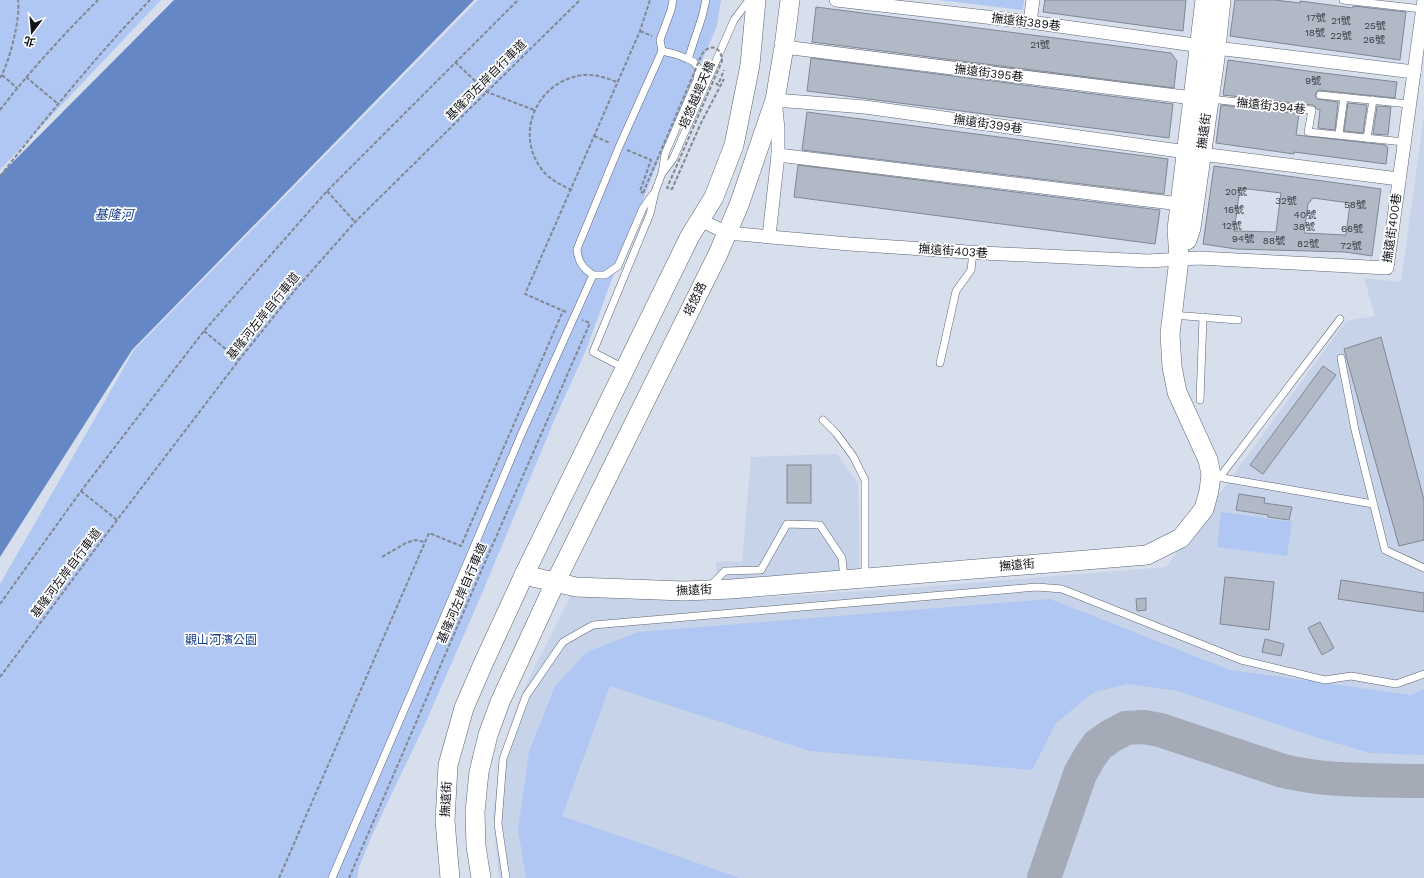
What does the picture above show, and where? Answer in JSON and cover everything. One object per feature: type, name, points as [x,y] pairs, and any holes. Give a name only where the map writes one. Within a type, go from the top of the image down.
[{"type":"main road","points":[[524,575],[690,236],[714,197],[734,145],[750,65],[756,0]]},
{"type":"main road","name":"塔悠路","points":[[555,583],[718,254],[739,204],[775,100],[790,0]]},
{"type":"main road","name":"撫遠街","points":[[1205,0],[1208,47]]},
{"type":"main road","name":"撫遠街","points":[[1179,259],[1191,228],[1194,153],[1201,99],[1208,47],[1221,0]]},
{"type":"main road","name":"撫遠街","points":[[450,878],[445,821],[448,765],[464,708],[524,575],[576,587],[684,591],[731,589],[1147,555],[1181,538],[1204,509],[1215,476],[1177,392],[1172,367],[1170,334],[1179,259],[1177,235],[1180,204],[1194,153]]},
{"type":"main road","points":[[482,878],[476,846],[475,812],[479,772],[488,735],[500,702],[555,583]]},
{"type":"street","name":"撫遠街389巷","points":[[836,0],[1030,22],[1208,47]]},
{"type":"street","points":[[1030,22],[1033,0]]},
{"type":"street","points":[[1399,179],[1423,12]]},
{"type":"street","name":"撫遠街395巷","points":[[784,47],[1201,99]]},
{"type":"street","points":[[1208,47],[1414,72]]},
{"type":"street","points":[[769,236],[778,155],[778,129],[775,100]]},
{"type":"street","name":"撫遠街399巷","points":[[775,100],[865,107],[1194,153]]},
{"type":"street","name":"撫遠街400巷","points":[[1179,259],[1387,268],[1399,179],[1194,153]]},
{"type":"street","points":[[778,155],[1180,204]]},
{"type":"street","points":[[700,220],[727,233]]},
{"type":"street","name":"撫遠街403巷","points":[[727,233],[849,244],[973,252],[1153,261],[1179,259]]},
{"type":"lane","points":[[655,192],[643,208],[618,266],[605,275],[593,275],[585,270],[580,262],[578,249],[619,147],[662,51],[660,40],[673,0]]},
{"type":"lane","points":[[688,59],[706,0]]},
{"type":"lane","points":[[662,173],[673,159],[734,20],[749,0]]},
{"type":"lane","points":[[1343,0],[1423,12]]},
{"type":"lane","points":[[626,369],[593,352],[650,214],[655,192],[662,173],[665,154],[698,80],[699,68],[694,62],[676,54],[662,51]]},
{"type":"lane","points":[[1320,95],[1409,104]]},
{"type":"lane","points":[[1339,134],[1344,97]]},
{"type":"lane","name":"撫遠街394巷","points":[[1201,99],[1312,110],[1308,132],[1339,134],[1404,142]]},
{"type":"lane","points":[[1367,138],[1372,100]]},
{"type":"lane","points":[[940,363],[956,290],[971,270],[973,252]]},
{"type":"lane","points":[[332,878],[521,435],[593,275]]},
{"type":"lane","points":[[1172,316],[1238,320]]},
{"type":"lane","points":[[1200,400],[1203,317]]},
{"type":"lane","points":[[1340,319],[1215,476],[1373,504]]},
{"type":"lane","points":[[1341,358],[1355,430],[1385,550],[1424,568]]},
{"type":"lane","points":[[823,420],[836,433],[853,456],[865,480],[865,578]]},
{"type":"lane","points":[[705,590],[725,571],[761,570],[788,524],[820,525],[842,558],[844,579]]},
{"type":"lane","points":[[506,878],[498,824],[503,759],[526,696],[563,642],[593,625],[1037,587],[1062,589],[1241,660],[1326,680],[1351,676],[1396,684],[1424,674]]},
{"type":"path","points":[[0,78],[12,44],[17,24],[18,0]]},
{"type":"path","points":[[0,110],[26,77],[74,23],[98,0]]},
{"type":"path","points":[[0,176],[57,103],[150,0]]},
{"type":"path","points":[[0,604],[81,491],[204,331],[327,191],[518,0]]},
{"type":"path","name":"基隆河左岸自行車道","points":[[0,677],[117,520],[294,290],[355,222],[580,0]]},
{"type":"path","points":[[279,878],[424,542],[429,533],[461,546],[563,311],[525,294],[572,190],[640,31],[650,0]]},
{"type":"path","name":"塔悠越堤天橋","points":[[619,147],[652,160],[640,191],[643,193],[702,54],[709,48],[719,50],[722,55],[722,61],[667,188],[672,190],[701,123],[724,78]]},
{"type":"path","points":[[455,62],[487,92],[534,110]]},
{"type":"path","points":[[718,85],[724,70],[719,68]]},
{"type":"path","points":[[2,75],[17,88]]},
{"type":"path","points":[[572,190],[556,183],[544,172],[535,158],[530,142],[530,126],[534,110],[543,96],[555,85],[569,78],[585,75],[602,76],[617,82]]},
{"type":"path","points":[[26,77],[57,103]]},
{"type":"path","points":[[594,136],[619,147]]},
{"type":"path","points":[[327,191],[355,222]]},
{"type":"path","name":"基隆河左岸自行車道","points":[[349,878],[590,323],[582,320]]},
{"type":"path","points":[[204,331],[239,360]]},
{"type":"path","points":[[81,491],[117,520]]},
{"type":"path","points":[[382,557],[406,543],[415,540],[424,542]]},
{"type":"shaded area","points":[[1424,116],[1424,878],[499,878],[493,819],[500,756],[519,699],[570,596],[590,595],[754,598],[908,588],[1166,567],[1346,321],[1375,316],[1364,278],[1401,282]]},
{"type":"shaded area","points":[[837,454],[858,483],[860,573],[717,581],[716,561],[742,562],[751,457]]},
{"type":"green space","points":[[0,0],[161,0],[0,170]]},
{"type":"green space","name":"觀山河濱公園","points":[[478,0],[721,0],[717,26],[653,174],[586,350],[556,416],[480,598],[425,724],[372,835],[359,867],[357,878],[0,878],[0,584],[134,350]]},
{"type":"green space","points":[[939,0],[1024,0],[1023,10]]},
{"type":"green space","points":[[1221,512],[1292,522],[1287,556],[1217,547]]},
{"type":"green space","points":[[1050,599],[1230,670],[1411,695],[1424,689],[1424,755],[1370,753],[1309,735],[1178,691],[1128,684],[1094,692],[1056,723],[1032,770],[810,751],[610,686],[562,816],[740,878],[526,878],[518,830],[529,752],[555,686],[587,652],[638,632]]},
{"type":"water","name":"基隆河","points":[[174,0],[474,0],[132,350],[0,557],[0,175]]},
{"type":"building","points":[[1045,0],[1186,0],[1183,31],[1043,12]]},
{"type":"building","points":[[1235,0],[1275,0],[1300,3],[1300,1],[1353,8],[1353,6],[1406,12],[1400,60],[1230,36]]},
{"type":"building","points":[[816,7],[1171,53],[1177,61],[1174,88],[812,42]]},
{"type":"building","points":[[811,58],[1173,104],[1169,138],[807,91]]},
{"type":"building","points":[[1228,60],[1397,82],[1395,98],[1318,90],[1315,95],[1317,99],[1338,102],[1335,130],[1318,128],[1320,110],[1313,105],[1223,95]]},
{"type":"building","points":[[1348,103],[1367,105],[1363,133],[1344,131]]},
{"type":"building","points":[[1221,105],[1299,114],[1296,135],[1386,145],[1386,147],[1388,147],[1386,164],[1294,152],[1294,154],[1216,143]]},
{"type":"building","points":[[1377,106],[1391,107],[1388,135],[1373,134]]},
{"type":"building","points":[[807,112],[1168,159],[1164,194],[802,150]]},
{"type":"building","points":[[798,165],[1160,210],[1155,244],[794,197]]},
{"type":"building","points":[[1214,166],[1381,189],[1372,256],[1345,252],[1236,249],[1203,244]],"holes":[[[1240,188],[1281,193],[1276,232],[1234,231]],[[1313,198],[1350,203],[1346,235],[1304,233],[1308,204]]]},
{"type":"building","points":[[1381,337],[1424,500],[1424,540],[1399,546],[1344,349]]},
{"type":"building","points":[[1323,366],[1336,375],[1263,474],[1250,465]]},
{"type":"building","points":[[787,465],[811,465],[811,503],[787,503]]},
{"type":"building","points":[[1239,494],[1265,498],[1264,503],[1292,507],[1289,520],[1236,510]]},
{"type":"building","points":[[1225,577],[1274,582],[1269,630],[1220,624]]},
{"type":"building","points":[[1341,580],[1424,593],[1424,612],[1338,599]]},
{"type":"building","points":[[1146,598],[1146,610],[1137,611],[1136,599]]},
{"type":"building","points":[[1320,622],[1334,648],[1322,655],[1308,628]]},
{"type":"building","points":[[1265,639],[1284,644],[1281,656],[1262,652]]},
{"type":"taxiway","points":[[1044,878],[1080,774],[1098,745],[1126,728],[1144,727],[1160,730],[1283,771],[1300,775],[1353,780],[1424,781]]}]
